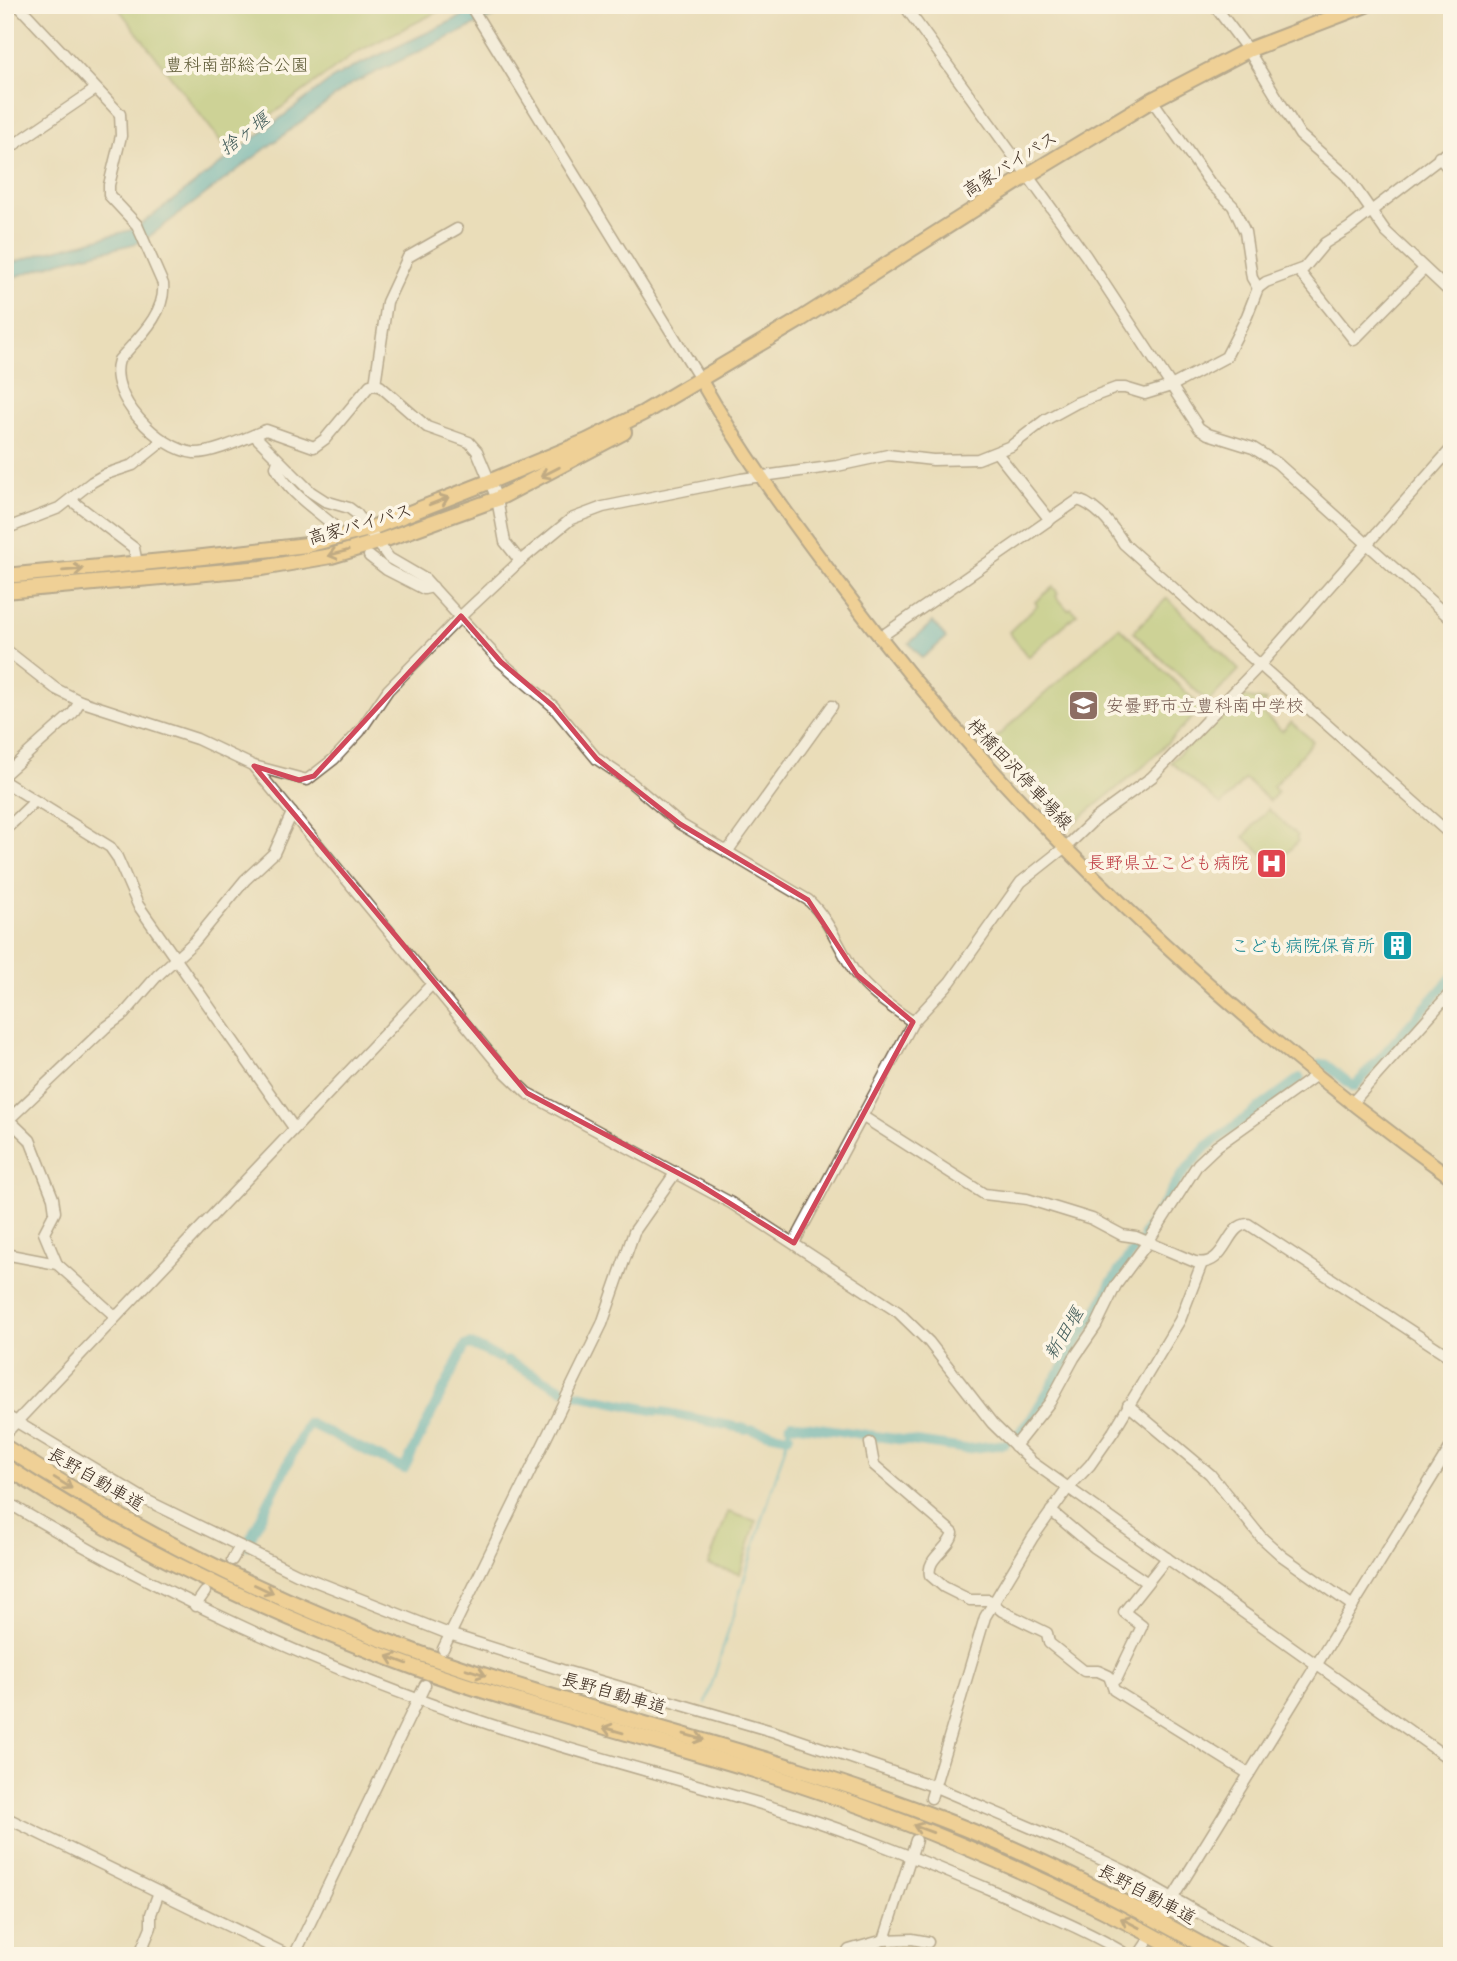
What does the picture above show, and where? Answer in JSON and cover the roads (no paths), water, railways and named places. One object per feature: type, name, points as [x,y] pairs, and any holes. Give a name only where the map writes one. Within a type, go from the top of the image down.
[{"type":"highway","name":"高家バイパス","points":[[5,576],[307,545],[369,529],[587,441],[643,413],[810,314],[1028,175],[1152,100],[1248,50],[1366,5]]},
{"type":"highway","name":"高家バイパス","points":[[5,592],[262,568],[331,555],[378,542],[497,499],[622,433],[695,382]]},
{"type":"highway","name":"長野自動車道","points":[[5,1447],[134,1524],[211,1564],[336,1621],[481,1674],[761,1756],[944,1820],[1080,1880],[1222,1956]]},
{"type":"highway","name":"長野自動車道","points":[[5,1466],[139,1544],[237,1593],[329,1633],[475,1688],[755,1770],[914,1825],[1041,1879],[1190,1956]]},
{"type":"main road","name":"梓橋田沢停車場線","points":[[695,382],[879,638],[976,754],[1064,848],[1177,957],[1315,1076],[1452,1178]]},
{"type":"street","points":[[18,5],[120,114],[121,136],[109,195],[137,227],[163,284],[164,293],[155,317],[119,360],[117,376],[129,406],[163,442],[195,453],[266,429],[308,445],[320,444],[370,385],[375,384]]},
{"type":"street","points":[[904,5],[1086,256],[1199,428],[1208,434],[1253,448],[1277,463],[1452,620]]},
{"type":"street","points":[[1214,5],[1248,50],[1300,135],[1348,176],[1386,232],[1424,269],[1450,286]]},
{"type":"street","points":[[471,7],[695,382]]},
{"type":"street","points":[[5,150],[96,89]]},
{"type":"street","points":[[1152,100],[1210,183],[1233,206],[1245,233],[1252,278],[1258,288]]},
{"type":"street","points":[[5,649],[56,689],[80,701],[197,739],[254,766],[307,780],[334,760],[360,731],[388,690],[461,617],[561,526],[585,512],[762,476],[837,466],[888,455],[978,459],[1011,446],[1076,403],[1116,388],[1145,394],[1171,386],[1226,357],[1258,288],[1266,282],[1304,268],[1325,243],[1349,228],[1452,149]]},
{"type":"street","points":[[1439,157],[1452,173]]},
{"type":"street","points":[[375,384],[387,302],[408,257],[457,229]]},
{"type":"street","points":[[1299,271],[1354,340],[1424,269]]},
{"type":"street","points":[[375,384],[427,427],[470,442],[491,481],[505,542],[520,561]]},
{"type":"street","points":[[254,435],[319,498],[358,513],[389,558],[425,579],[501,662],[553,706],[597,759],[628,780],[680,824],[808,900],[820,910],[857,975],[875,996],[913,1022]]},
{"type":"street","points":[[5,530],[48,514],[106,474],[142,460],[163,442]]},
{"type":"street","points":[[794,1242],[913,1022],[950,982],[1028,874],[1152,776],[1260,665],[1452,448]]},
{"type":"street","points":[[997,453],[1050,520]]},
{"type":"street","points":[[278,461],[276,467],[281,477],[293,491],[332,524]]},
{"type":"street","points":[[71,500],[134,548],[137,564]]},
{"type":"street","points":[[879,638],[1078,500],[1086,503],[1116,531],[1124,544],[1452,836]]},
{"type":"street","points":[[369,556],[387,570],[424,589],[433,587]]},
{"type":"street","points":[[5,774],[73,713],[80,701]]},
{"type":"street","points":[[727,852],[832,706]]},
{"type":"street","points":[[254,766],[432,984],[505,1071],[527,1093],[732,1203],[898,1312],[943,1358],[992,1423],[1015,1446],[1068,1488],[1452,1760]]},
{"type":"street","points":[[5,782],[110,847],[138,905],[294,1128]]},
{"type":"street","points":[[5,830],[34,802]]},
{"type":"street","points":[[115,1316],[57,1264],[44,1233],[55,1212],[53,1198],[30,1140],[6,1120],[105,1028],[124,1014],[157,976],[178,959],[206,929],[245,880],[274,853],[292,813]]},
{"type":"street","points":[[5,1434],[432,984]]},
{"type":"street","points":[[1351,1104],[1452,991]]},
{"type":"street","points":[[1442,1002],[1452,1008]]},
{"type":"street","points":[[1015,1446],[1050,1402],[1074,1358],[1096,1326],[1116,1285],[1190,1174],[1206,1155],[1315,1076]]},
{"type":"street","points":[[862,1116],[984,1194],[1027,1199],[1092,1219],[1178,1257],[1202,1263]]},
{"type":"street","points":[[443,1649],[602,1324],[634,1232],[676,1172]]},
{"type":"street","points":[[930,1798],[985,1617],[1018,1559],[1051,1511],[1102,1448],[1180,1320],[1202,1263],[1219,1254],[1239,1227],[1248,1224],[1452,1358]]},
{"type":"street","points":[[5,1254],[57,1264]]},
{"type":"street","points":[[1128,1405],[1210,1474],[1282,1556],[1353,1606]]},
{"type":"street","points":[[5,1415],[148,1500],[297,1574],[449,1634],[775,1732],[933,1786],[1060,1840],[1173,1896],[1275,1956]]},
{"type":"street","points":[[870,1443],[874,1465],[953,1533],[953,1539],[930,1565],[930,1576],[944,1587],[970,1600],[989,1600],[1002,1611],[1047,1633],[1049,1643],[1084,1671],[1098,1671],[1109,1676],[1114,1690],[1249,1774]]},
{"type":"street","points":[[1164,1912],[1452,1445]]},
{"type":"street","points":[[5,1500],[97,1555],[273,1643],[418,1700],[508,1730],[793,1814],[911,1856],[1014,1900],[1129,1956]]},
{"type":"street","points":[[1051,1511],[1094,1547],[1146,1582]]},
{"type":"street","points":[[232,1560],[240,1548]]},
{"type":"street","points":[[1112,1682],[1117,1678],[1142,1626],[1124,1612],[1167,1558]]},
{"type":"street","points":[[195,1606],[205,1592]]},
{"type":"street","points":[[5,1817],[292,1956],[425,1685]]},
{"type":"street","points":[[884,1940],[916,1840]]},
{"type":"street","points":[[139,1956],[151,1927],[151,1914],[159,1892]]},
{"type":"street","points":[[845,1956],[849,1950],[884,1940],[912,1939],[928,1942]]},
{"type":"street","points":[[1138,1956],[1146,1944]]},
{"type":"water","points":[[486,5],[517,5],[351,84],[150,236],[137,243],[62,261],[5,280],[5,265],[135,229],[332,79]]},
{"type":"water","points":[[933,622],[946,638],[922,658],[909,643]]},
{"type":"waterway","name":"新田堰","points":[[1318,1065],[1325,1064],[1354,1087],[1452,977]]},
{"type":"waterway","name":"新田堰","points":[[1144,1234],[1180,1177],[1206,1147],[1300,1078]]},
{"type":"waterway","name":"新田堰","points":[[1013,1439],[1029,1422],[1102,1302],[1110,1284],[1139,1243]]},
{"type":"waterway","points":[[247,1545],[308,1423],[404,1469],[465,1346],[470,1344],[499,1358]]},
{"type":"waterway","points":[[507,1361],[563,1389]]},
{"type":"waterway","points":[[574,1394],[656,1411]]},
{"type":"waterway","points":[[663,1412],[746,1429]]},
{"type":"waterway","name":"新田堰","points":[[790,1426],[791,1424],[966,1449],[1005,1444]]},
{"type":"waterway","points":[[753,1430],[788,1437],[789,1435]]},
{"type":"waterway","points":[[706,1703],[788,1437]]},
{"type":"place","name":"安曇野市立豊科南中学校","points":[[1083,706]]},
{"type":"place","name":"長野県立こども病院","points":[[1272,863]]},
{"type":"place","name":"こども病院保育所","points":[[1398,946]]},
{"type":"park label","name":"豊科南部総合公園","points":[[237,65]]},
{"type":"water label","name":"捨ヶ堰","points":[[244,133]]}]
